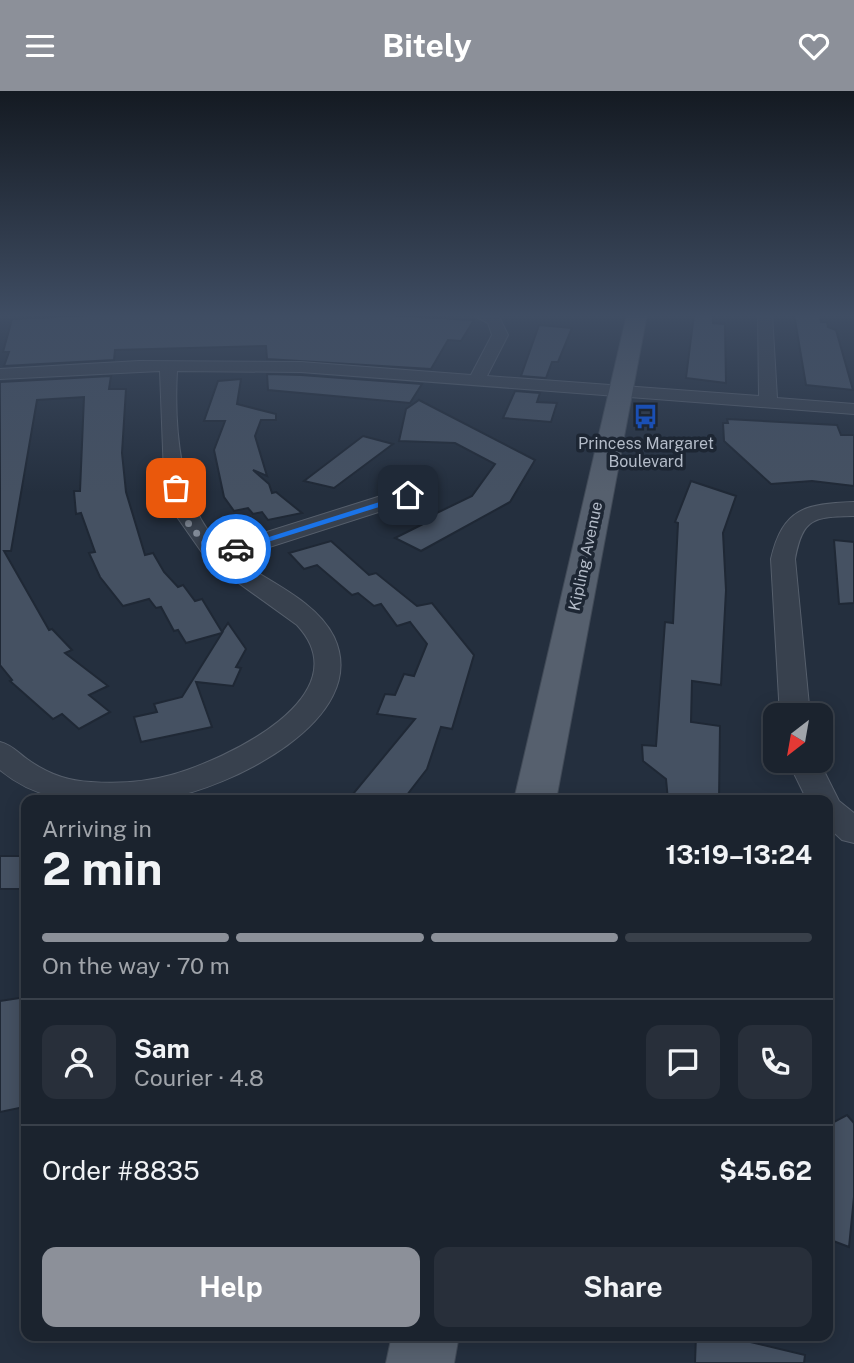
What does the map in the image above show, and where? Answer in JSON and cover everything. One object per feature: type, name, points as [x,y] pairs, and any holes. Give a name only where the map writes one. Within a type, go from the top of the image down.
[{"type":"main road","name":"Kipling Avenue","points":[[536,795],[624,373]]},
{"type":"main road","points":[[420,1363],[425,1341]]},
{"type":"street","points":[[100,795],[172,786],[228,766],[260,750],[297,722],[319,699],[328,676],[328,655],[320,635],[307,621],[216,556],[188,523],[176,488],[170,441],[169,373]]},
{"type":"street","points":[[394,373],[854,409]]},
{"type":"street","points":[[477,379],[480,373]]},
{"type":"street","points":[[767,373],[768,404]]},
{"type":"street","points":[[216,556],[408,495],[423,475]]},
{"type":"street","points":[[794,703],[783,559],[787,533],[795,521],[806,516],[854,509]]},
{"type":"street","points":[[0,752],[22,771],[55,788],[87,795]]},
{"type":"street","points":[[809,773],[820,795]]},
{"type":"street","points":[[833,813],[854,831]]},
{"type":"building","points":[[522,373],[548,373],[546,378],[521,376]]},
{"type":"building","points":[[687,373],[726,373],[726,383],[686,378]]},
{"type":"building","points":[[804,373],[848,373],[853,390],[806,385]]},
{"type":"building","points":[[267,374],[422,384],[410,403],[268,390]]},
{"type":"building","points":[[111,376],[109,389],[126,389],[122,453],[126,492],[145,555],[153,553],[164,572],[178,587],[183,585],[195,601],[202,599],[222,632],[228,623],[246,649],[236,667],[241,668],[233,686],[196,682],[212,727],[141,742],[134,717],[157,712],[154,704],[182,697],[222,633],[186,643],[178,630],[174,631],[161,607],[156,608],[149,599],[123,606],[100,577],[89,553],[95,552],[81,513],[76,514],[74,491],[80,491],[84,397],[37,400],[11,551],[4,551],[49,630],[52,629],[72,650],[65,653],[108,686],[89,695],[110,712],[79,729],[62,714],[53,719],[10,681],[12,680],[0,665],[0,382]]},
{"type":"building","points":[[241,379],[237,404],[276,414],[276,420],[261,420],[255,436],[267,476],[253,470],[269,484],[272,493],[276,492],[302,513],[268,520],[262,512],[253,514],[248,508],[234,511],[224,497],[214,450],[225,421],[204,421],[218,381]]},
{"type":"building","points":[[515,391],[540,393],[537,402],[557,403],[551,422],[503,418]]},
{"type":"building","points":[[419,400],[535,460],[510,502],[421,551],[395,538],[421,525],[416,523],[472,496],[495,464],[455,443],[399,441],[406,409]]},
{"type":"building","points":[[727,419],[837,425],[841,435],[854,435],[854,486],[812,481],[771,484],[724,441],[723,423],[728,423]]},
{"type":"building","points":[[363,436],[393,444],[334,488],[304,481]]},
{"type":"building","points":[[691,481],[736,496],[723,533],[726,590],[721,685],[692,681],[691,722],[720,726],[719,795],[668,795],[666,779],[643,761],[642,745],[656,746],[665,622],[673,623],[678,523],[675,522]]},
{"type":"building","points":[[834,540],[854,542],[854,603],[839,604]]},
{"type":"building","points":[[331,541],[369,575],[376,573],[417,606],[432,603],[474,655],[452,729],[441,727],[427,769],[407,795],[352,795],[415,719],[377,714],[385,694],[395,695],[404,674],[414,676],[427,644],[410,622],[397,626],[381,604],[374,606],[358,593],[352,595],[317,565],[304,569],[289,553]]},
{"type":"building","points":[[0,856],[21,856],[21,889],[0,889]]},
{"type":"building","points":[[21,998],[21,1108],[0,1112],[0,1001]]},
{"type":"building","points":[[847,1115],[854,1123],[854,1197],[849,1247],[833,1241],[833,1122]]},
{"type":"building","points":[[696,1341],[746,1341],[805,1355],[804,1363],[695,1363]]},
{"type":"way so far","points":[[176,488],[188,523],[216,556],[236,549]]},
{"type":"place","name":"Princess Margaret Boulevard","points":[[646,417]]},
{"type":"route","points":[[236,549],[408,495]]}]
